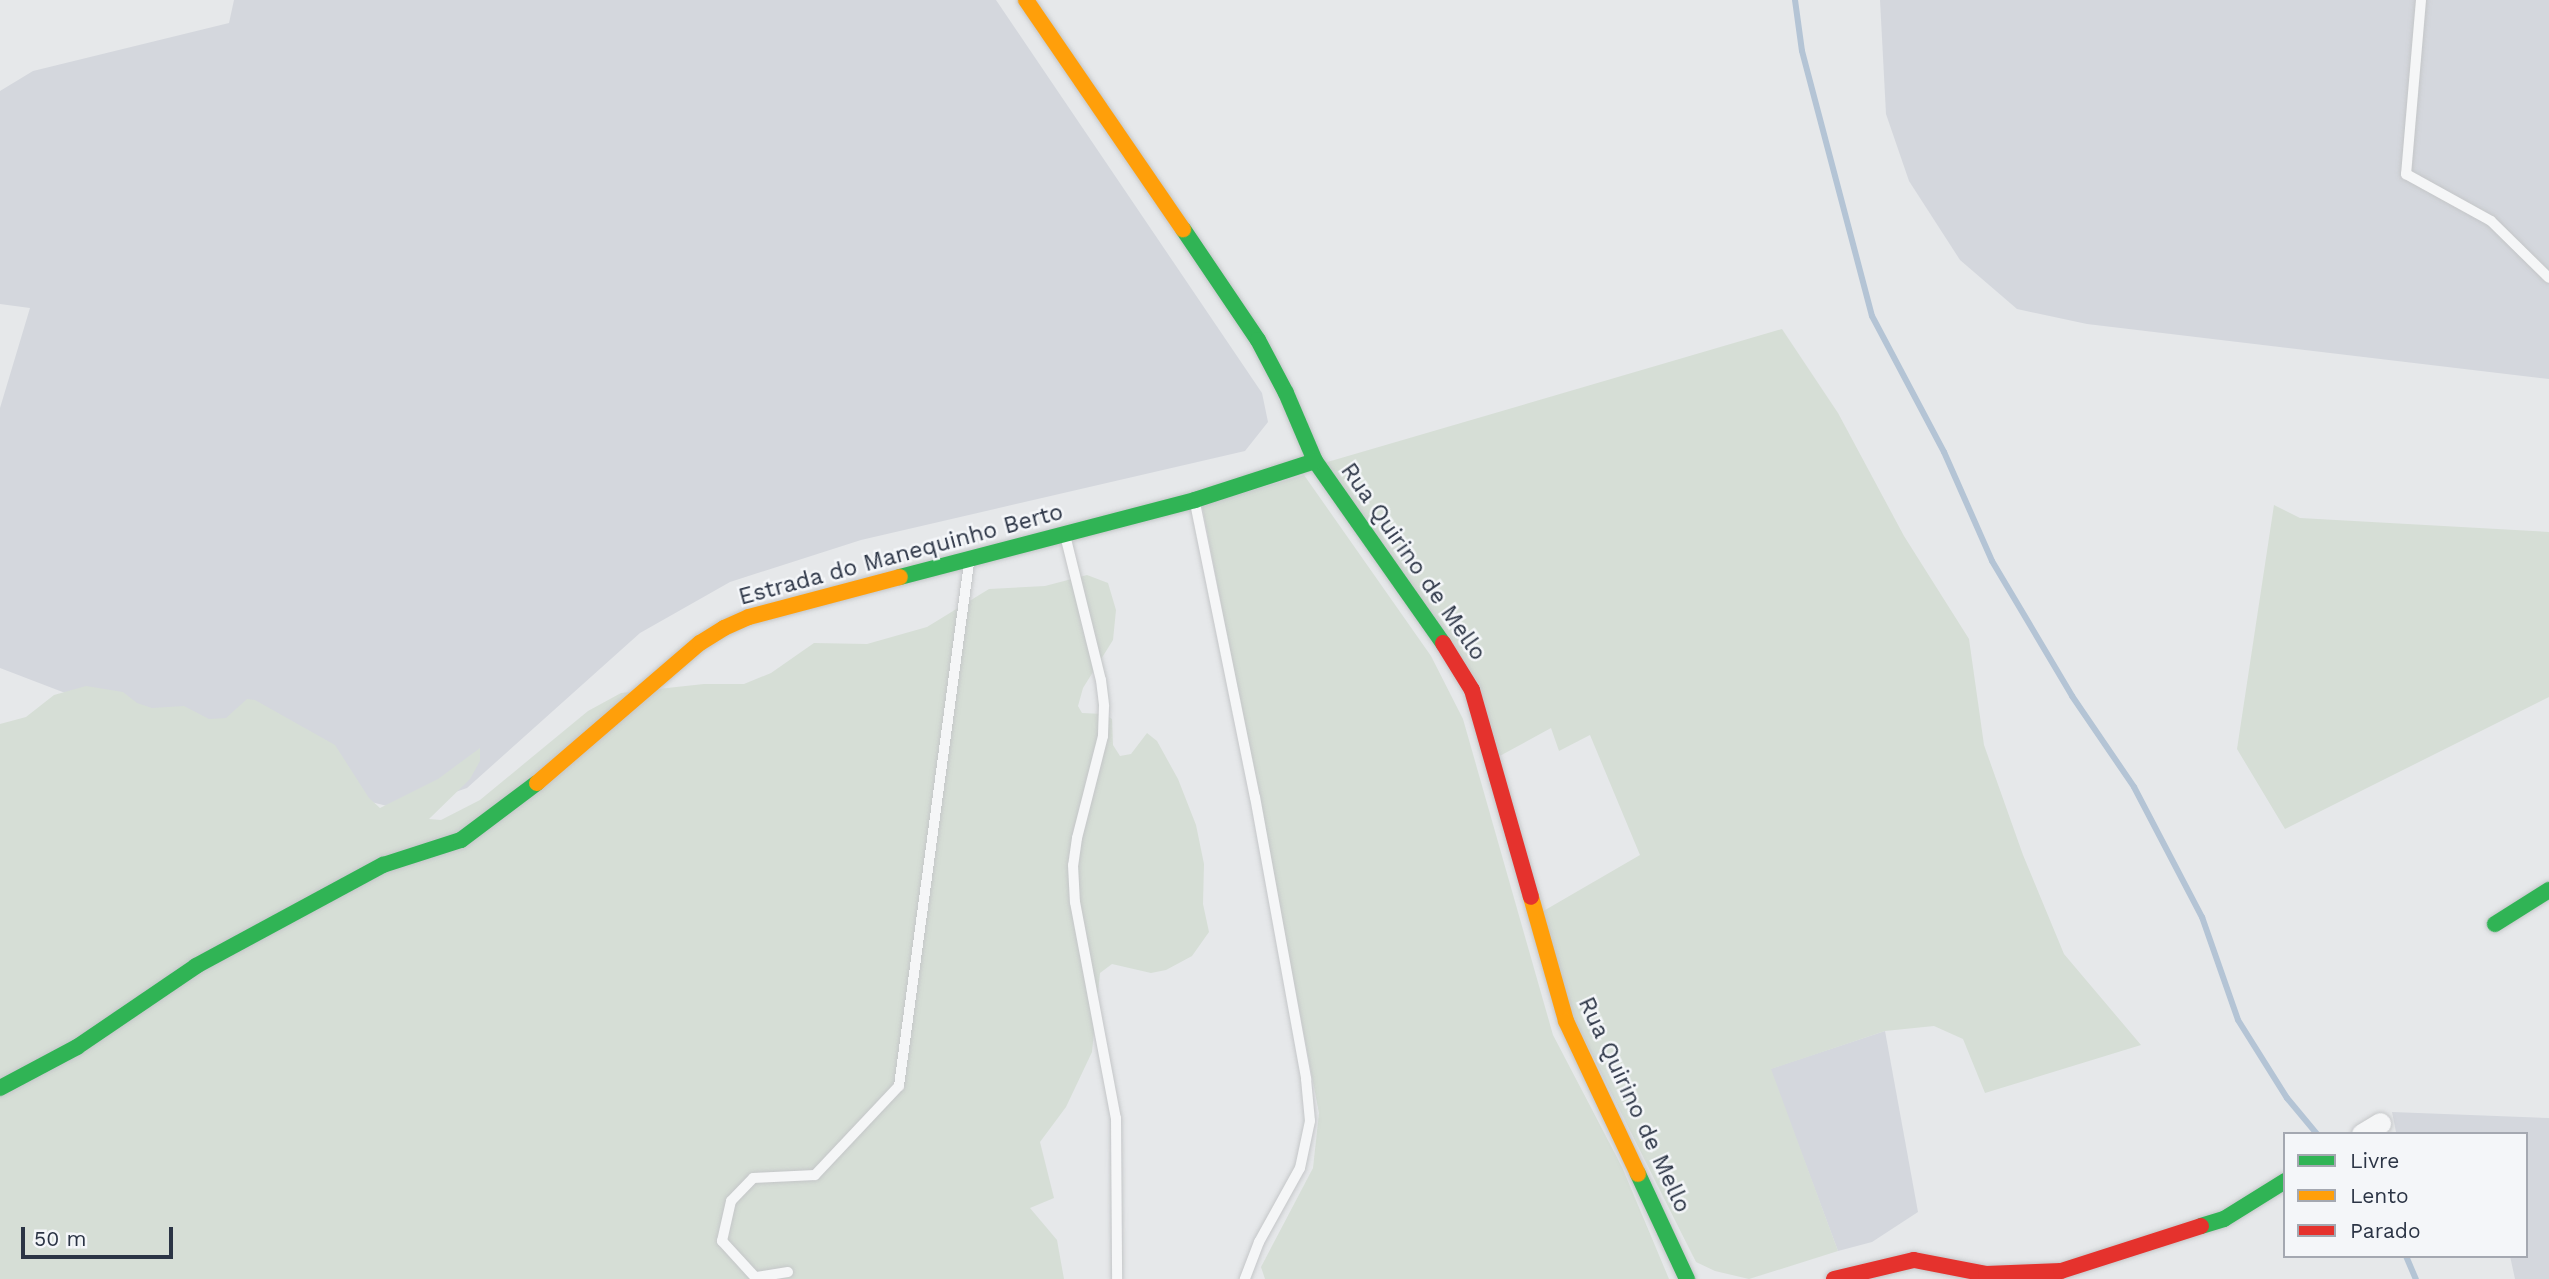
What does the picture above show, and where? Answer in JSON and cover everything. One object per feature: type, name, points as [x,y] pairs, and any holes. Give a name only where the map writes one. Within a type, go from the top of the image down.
[{"type":"street","name":"Rua Quirino de Mello","points":[[1026,0],[1258,340],[1286,393],[1315,461],[1455,658],[1472,690],[1566,1021],[1692,1277]]},
{"type":"street","name":"Estrada do Manequinho Berto","points":[[0,1088],[77,1046],[197,966],[383,865],[461,841],[509,807],[700,643],[724,628],[749,617],[1195,500],[1315,461]]},
{"type":"street","points":[[2495,924],[2549,890]]},
{"type":"street","points":[[1834,1279],[1914,1260],[1986,1274],[2060,1271],[2224,1219],[2283,1182]]},
{"type":"lane","points":[[2421,0],[2406,174],[2491,221],[2549,278]]},
{"type":"lane","points":[[1195,500],[1255,796],[1306,1079],[1310,1121],[1300,1168],[1259,1242],[1245,1279]]},
{"type":"lane","points":[[1065,535],[1101,680],[1104,706],[1103,736],[1077,838],[1073,866],[1074,902],[1116,1118],[1117,1279]]},
{"type":"lane","points":[[788,1272],[755,1277],[722,1241],[731,1201],[753,1178],[815,1175],[899,1086],[969,560]]},
{"type":"shaded area","points":[[234,0],[996,0],[1262,393],[1268,422],[1245,451],[861,540],[730,582],[640,633],[467,788],[403,810],[160,749],[107,709],[0,668],[0,408],[30,308],[0,304],[0,91],[33,71],[229,23]]},
{"type":"shaded area","points":[[1880,0],[2549,0],[2549,379],[2087,324],[2017,309],[1960,260],[1909,181],[1886,114]]},
{"type":"shaded area","points":[[1782,329],[1838,413],[1904,536],[1969,639],[1984,745],[2023,855],[2064,954],[2141,1045],[1985,1093],[1963,1039],[1934,1026],[1885,1031],[1771,1069],[1838,1251],[1749,1279],[1715,1271],[1696,1262],[1574,1019],[1540,913],[1640,855],[1590,735],[1559,751],[1551,728],[1496,758],[1479,684],[1324,463]]},
{"type":"shaded area","points":[[1304,475],[1431,656],[1463,719],[1553,1035],[1622,1167],[1669,1279],[1265,1279],[1261,1267],[1313,1168],[1319,1113],[1202,505]]},
{"type":"shaded area","points":[[2274,505],[2300,518],[2549,532],[2549,697],[2285,829],[2237,749]]},
{"type":"shaded area","points":[[1087,575],[1108,583],[1116,610],[1113,640],[1083,688],[1078,706],[1082,713],[1103,714],[1112,719],[1113,745],[1120,756],[1131,754],[1147,733],[1157,741],[1178,779],[1196,825],[1204,864],[1203,904],[1209,932],[1192,956],[1166,970],[1151,973],[1112,964],[1100,973],[1092,1052],[1066,1107],[1040,1142],[1054,1198],[1030,1208],[1057,1240],[1064,1279],[0,1279],[0,724],[26,717],[54,695],[86,686],[123,692],[137,703],[152,708],[184,706],[209,719],[226,718],[247,699],[255,700],[335,745],[369,798],[380,808],[438,779],[480,748],[480,761],[470,779],[429,819],[441,820],[480,800],[588,711],[621,693],[704,684],[744,684],[771,673],[814,643],[867,644],[927,627],[989,589],[1045,586]]},
{"type":"shaded area","points":[[1885,1031],[1918,1212],[1872,1242],[1838,1251],[1770,1069]]},
{"type":"shaded area","points":[[2392,1112],[2549,1118],[2549,1279],[2515,1279],[2510,1258],[2528,1258],[2528,1132],[2396,1132]]},
{"type":"waterway","points":[[1795,0],[1802,51],[1872,316],[1944,452],[1992,561],[2072,696],[2134,787],[2202,917],[2238,1020],[2287,1098],[2315,1132]]},
{"type":"waterway","points":[[2407,1258],[2416,1279]]},
{"type":"traffic: fast","points":[[1183,229],[1258,340],[1286,393],[1315,461],[1443,643]]},
{"type":"traffic: fast","points":[[900,577],[1195,500],[1315,461]]},
{"type":"traffic: fast","points":[[0,1088],[77,1047],[196,966],[383,865],[461,840],[537,783]]},
{"type":"traffic: fast","points":[[2495,924],[2549,890]]},
{"type":"traffic: fast","points":[[1638,1174],[1687,1279]]},
{"type":"traffic: fast","points":[[2201,1226],[2224,1219],[2283,1182]]},
{"type":"traffic: slow","points":[[1026,0],[1183,229]]},
{"type":"traffic: slow","points":[[537,783],[700,643],[724,628],[749,617],[900,577]]},
{"type":"traffic: slow","points":[[1531,897],[1566,1021],[1638,1174]]},
{"type":"traffic: jam","points":[[1443,643],[1472,690],[1531,897]]},
{"type":"traffic: jam","points":[[1834,1279],[1914,1260],[1986,1274],[2061,1271],[2201,1226]]}]
